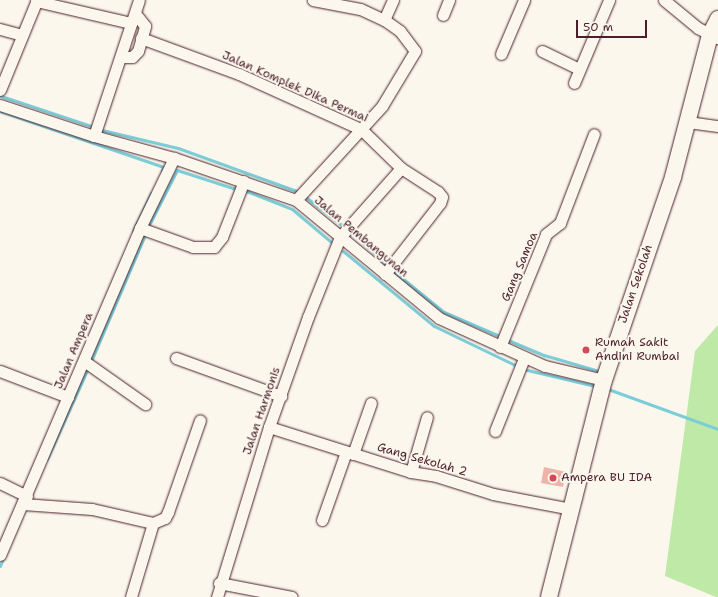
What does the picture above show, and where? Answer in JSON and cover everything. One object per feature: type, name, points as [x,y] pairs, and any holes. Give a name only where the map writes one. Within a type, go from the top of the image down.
[{"type":"street","points":[[0,90],[37,0],[133,18],[145,26],[138,51],[132,57],[120,57]]},
{"type":"street","points":[[94,136],[139,0]]},
{"type":"street","points":[[296,200],[382,106],[415,51],[400,31],[384,20],[360,9],[313,0]]},
{"type":"street","points":[[384,20],[393,0]]},
{"type":"street","points":[[443,15],[449,0]]},
{"type":"street","points":[[501,54],[524,0]]},
{"type":"street","points":[[574,84],[609,0]]},
{"type":"street","points":[[664,0],[698,28],[714,36]]},
{"type":"street","name":"Jalan Sekolah","points":[[549,597],[604,380],[673,177],[718,19]]},
{"type":"street","points":[[0,30],[22,35]]},
{"type":"street","name":"Jalan Komplek Dika Permai","points":[[141,38],[239,74],[361,129],[401,168],[442,197],[385,274]]},
{"type":"street","points":[[542,51],[580,69]]},
{"type":"street","name":"Jalan Pembangunan","points":[[0,105],[94,136],[174,158],[296,200],[317,215],[340,237],[439,318],[524,358],[545,366],[604,380]]},
{"type":"street","points":[[688,122],[718,126]]},
{"type":"street","name":"Gang Samoa","points":[[500,347],[546,234],[560,223],[594,134]]},
{"type":"street","name":"Jalan Ampera","points":[[0,555],[25,500],[140,228],[174,158]]},
{"type":"street","name":"Jalan Harmonis","points":[[217,597],[219,584],[269,427],[308,317],[340,237],[401,168]]},
{"type":"street","points":[[140,228],[193,247],[214,247],[222,237],[244,181]]},
{"type":"street","points":[[176,358],[281,396]]},
{"type":"street","points":[[495,431],[524,358]]},
{"type":"street","points":[[84,361],[145,404]]},
{"type":"street","points":[[0,371],[68,397]]},
{"type":"street","points":[[322,520],[371,403]]},
{"type":"street","points":[[411,472],[427,417]]},
{"type":"street","points":[[0,483],[25,500],[92,510],[153,523],[165,518],[168,512],[200,420]]},
{"type":"street","name":"Gang Sekolah 2","points":[[269,427],[411,472],[436,476],[492,494],[571,509]]},
{"type":"street","points":[[131,597],[153,523]]},
{"type":"street","points":[[219,584],[292,597]]},
{"type":"green space","points":[[718,325],[718,597],[716,597],[665,576],[695,351]]},
{"type":"building","name":"Ampera BU IDA","points":[[544,467],[566,472],[563,487],[541,483]]},
{"type":"waterway","points":[[1,96],[94,127]]},
{"type":"waterway","points":[[0,111],[164,167],[162,170]]},
{"type":"waterway","points":[[102,130],[178,148],[297,191]]},
{"type":"waterway","points":[[149,225],[177,170],[236,189]]},
{"type":"waterway","points":[[246,191],[292,209],[331,242]]},
{"type":"waterway","points":[[133,231],[151,193]]},
{"type":"waterway","points":[[307,198],[343,226]]},
{"type":"waterway","points":[[350,231],[388,266]]},
{"type":"waterway","points":[[92,359],[145,235]]},
{"type":"waterway","points":[[343,251],[434,326],[517,366]]},
{"type":"waterway","points":[[391,269],[444,312],[500,336]]},
{"type":"waterway","points":[[508,340],[544,355],[599,371]]},
{"type":"waterway","points":[[47,459],[88,368]]},
{"type":"waterway","points":[[523,369],[595,386]]},
{"type":"waterway","points":[[608,389],[718,429]]},
{"type":"waterway","points":[[0,566],[4,556]]},
{"type":"place","name":"Rumah Sakit Andini Rumbai","points":[[586,350]]},
{"type":"place","name":"Ampera BU IDA","points":[[553,478]]}]
